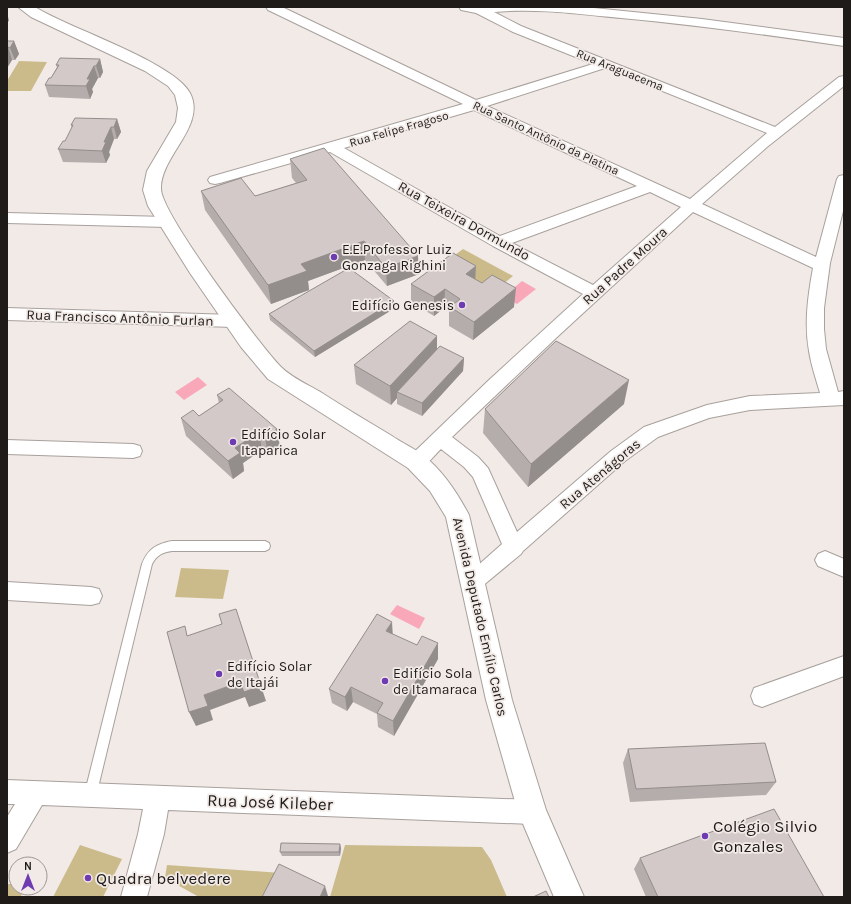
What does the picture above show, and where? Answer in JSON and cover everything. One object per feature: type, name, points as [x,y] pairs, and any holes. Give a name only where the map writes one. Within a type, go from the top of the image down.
[{"type":"main road","name":"Avenida Deputado Emílio Carlos","points":[[25,7],[36,14],[150,68],[173,83],[183,94],[186,108],[184,122],[155,171],[152,190],[157,206],[167,222],[248,342],[275,374],[416,462],[438,485],[457,515],[499,700],[532,812],[569,897]]},
{"type":"street","name":"Rua Santo Antônio da Platina","points":[[272,7],[649,187],[692,205],[822,266]]},
{"type":"street","name":"Rua Araguacema","points":[[465,7],[480,10],[517,29],[776,132]]},
{"type":"street","points":[[480,10],[506,7],[568,9],[642,16],[844,42]]},
{"type":"street","name":"Rua Felipe Fragoso","points":[[215,180],[333,148],[477,106],[605,64]]},
{"type":"street","name":"Rua Padre Moura","points":[[416,462],[595,293],[692,205],[801,111],[844,80]]},
{"type":"street","name":"Rua Teixeira Dormundo","points":[[333,148],[499,242],[595,293]]},
{"type":"street","points":[[838,398],[817,348],[816,314],[822,266],[844,178]]},
{"type":"street","points":[[499,242],[649,187]]},
{"type":"street","points":[[7,218],[167,222]]},
{"type":"street","name":"Rua Francisco Antônio Furlan","points":[[7,314],[234,321]]},
{"type":"street","name":"Rua Atenágoras","points":[[473,582],[514,548],[618,456],[651,432],[707,412],[750,403],[838,398]]},
{"type":"street","points":[[440,438],[471,462],[481,473],[514,548]]},
{"type":"street","points":[[7,447],[133,452]]},
{"type":"street","points":[[825,560],[844,568]]},
{"type":"street","points":[[7,590],[91,596]]},
{"type":"street","points":[[762,696],[844,666]]},
{"type":"street","name":"Rua José Kileber","points":[[7,792],[532,812]]},
{"type":"street","points":[[7,840],[35,794]]},
{"type":"street","points":[[134,897],[151,834],[158,798]]},
{"type":"lane","points":[[90,796],[147,564],[151,556],[159,548],[172,546],[265,546]]},
{"type":"shaded area","points":[[19,61],[47,62],[31,91],[7,91],[7,81]]},
{"type":"shaded area","points":[[463,249],[513,276],[493,292],[443,264]]},
{"type":"shaded area","points":[[522,281],[536,289],[517,304],[503,297]]},
{"type":"shaded area","points":[[198,377],[207,385],[184,400],[175,392]]},
{"type":"shaded area","points":[[181,568],[229,570],[223,599],[175,597]]},
{"type":"shaded area","points":[[397,605],[425,618],[419,629],[390,614]]},
{"type":"shaded area","name":"Quadra belvedere","points":[[80,845],[122,859],[103,897],[53,897]]},
{"type":"shaded area","points":[[345,845],[482,847],[491,860],[507,897],[330,897]]},
{"type":"shaded area","points":[[167,865],[281,873],[269,897],[199,897],[165,878]]},
{"type":"shaded area","points":[[7,884],[8,896],[21,896],[21,897],[7,897]]},
{"type":"building","points":[[7,41],[14,41],[10,48],[8,47],[7,49]]},
{"type":"building","points":[[60,58],[100,59],[96,66],[94,66],[87,79],[90,79],[86,86],[45,85],[59,65],[56,65]]},
{"type":"building","points":[[75,118],[117,119],[114,127],[111,127],[104,142],[106,142],[102,151],[58,149],[63,141],[65,141]]},
{"type":"building","points":[[324,148],[418,256],[386,268],[364,241],[301,264],[307,271],[268,285],[201,191],[241,178],[255,196],[307,180],[290,159]]},
{"type":"building","points":[[453,253],[476,266],[466,274],[482,283],[492,275],[516,288],[474,322],[450,307],[460,299],[445,289],[434,297],[411,284]]},
{"type":"building","points":[[349,268],[394,301],[314,351],[269,314]]},
{"type":"building","points":[[410,321],[437,336],[390,386],[354,365]]},
{"type":"building","points":[[556,341],[629,380],[531,464],[485,409]]},
{"type":"building","points":[[440,346],[464,358],[422,403],[397,392]]},
{"type":"building","points":[[229,388],[277,429],[265,437],[259,432],[235,448],[240,453],[228,461],[181,418],[193,410],[199,416],[223,400],[217,395]]},
{"type":"building","name":"Edifício Solar de Itajái","points":[[236,609],[261,686],[244,692],[240,682],[204,695],[208,706],[189,712],[167,632],[185,626],[187,636],[222,624],[219,614]]},
{"type":"building","name":"Edifício Sola de Itamaraca","points":[[377,614],[392,622],[386,631],[417,645],[422,636],[438,643],[393,721],[377,713],[383,703],[351,687],[345,697],[329,689]]},
{"type":"building","points":[[765,743],[776,782],[636,789],[628,749]]},
{"type":"building","points":[[774,809],[824,897],[658,897],[640,858]]},
{"type":"building","points":[[281,843],[340,844],[339,852],[280,852]]},
{"type":"building","points":[[279,864],[325,886],[320,897],[262,897]]},
{"type":"building","points":[[546,891],[549,897],[533,897]]},
{"type":"place","name":"E.E.Professor Luiz Gonzaga Righini","points":[[334,257]]},
{"type":"place","name":"Edifício Genesis","points":[[462,305]]},
{"type":"place","name":"Edifício Solar Itaparica","points":[[233,442]]},
{"type":"place","name":"Edifício Solar de Itajái","points":[[219,674]]},
{"type":"place","name":"Edifício Sola de Itamaraca","points":[[385,681]]},
{"type":"place","name":"Colégio Silvio Gonzales","points":[[705,836]]},
{"type":"place","name":"Quadra belvedere","points":[[88,878]]}]
